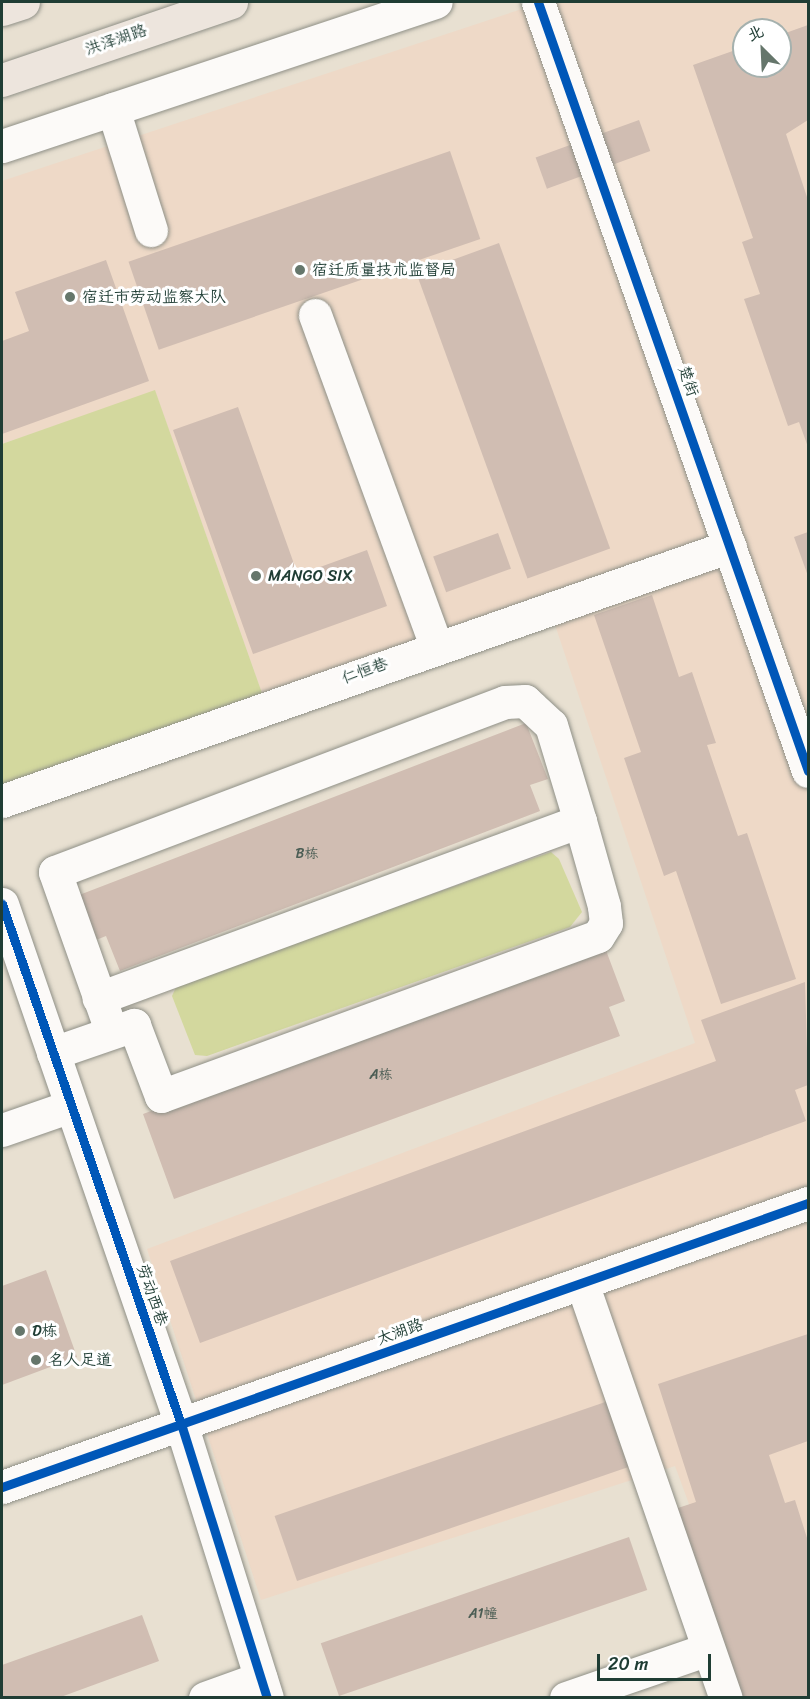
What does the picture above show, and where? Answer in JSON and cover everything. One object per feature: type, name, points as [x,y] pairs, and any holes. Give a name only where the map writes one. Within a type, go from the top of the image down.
[{"type":"main road","points":[[2,9],[24,2]]},
{"type":"main road","name":"洪泽湖路","points":[[2,80],[231,2]]},
{"type":"street","points":[[2,146],[435,2]]},
{"type":"street","name":"楚街","points":[[538,2],[808,771]]},
{"type":"street","points":[[112,109],[151,230]]},
{"type":"street","points":[[315,315],[436,646]]},
{"type":"street","name":"仁恒巷","points":[[2,801],[436,646],[730,546]]},
{"type":"street","points":[[53,1053],[111,1033],[134,1025],[161,1096],[598,936],[606,923],[604,906],[551,725],[525,701],[494,706],[55,872],[111,1033]]},
{"type":"street","points":[[99,998],[580,821]]},
{"type":"street","name":"劳动西巷","points":[[2,904],[182,1427],[264,1688]]},
{"type":"street","points":[[2,1131],[71,1106]]},
{"type":"street","name":"太湖路","points":[[2,1487],[182,1427],[808,1203]]},
{"type":"street","points":[[582,1283],[726,1698]]},
{"type":"street","points":[[566,1698],[708,1649]]},
{"type":"street","points":[[205,1698],[264,1688]]},
{"type":"shaded area","points":[[543,2],[808,2],[808,1697],[760,1697],[675,1466],[261,1600],[147,1249],[695,1043],[545,595],[263,696],[155,391],[2,444],[2,181]]},
{"type":"green space","points":[[155,390],[263,696],[2,789],[2,444]]},
{"type":"green space","points":[[551,852],[559,859],[582,912],[570,927],[207,1056],[195,1055],[172,996],[177,985]]},
{"type":"building","points":[[808,25],[808,120],[786,134],[808,200],[808,447],[799,422],[788,426],[744,299],[760,294],[742,242],[753,238],[693,65],[732,51],[732,78],[792,78],[792,31]]},
{"type":"building","points":[[639,120],[650,151],[547,189],[536,158]]},
{"type":"building","points":[[450,151],[480,239],[159,350],[129,262]]},
{"type":"building","points":[[499,243],[610,548],[527,578],[416,273]]},
{"type":"building","points":[[106,260],[149,381],[2,434],[2,341],[29,331],[15,292]]},
{"type":"building","points":[[238,407],[298,575],[367,550],[387,606],[253,654],[173,430]]},
{"type":"building","points":[[808,532],[808,576],[794,537]]},
{"type":"building","points":[[498,533],[511,569],[446,592],[433,557]]},
{"type":"building","points":[[652,595],[679,677],[692,672],[716,743],[707,745],[738,836],[747,833],[796,979],[721,1004],[676,871],[664,876],[624,758],[641,752],[594,615]]},
{"type":"building","points":[[526,723],[548,779],[530,785],[540,811],[120,971],[106,936],[91,942],[74,897]]},
{"type":"building","points":[[604,945],[625,1001],[609,1007],[620,1036],[174,1199],[143,1114]]},
{"type":"building","points":[[805,982],[808,1085],[795,1090],[806,1121],[200,1343],[170,1261],[716,1061],[701,1020]]},
{"type":"building","points":[[46,1270],[77,1357],[2,1385],[2,1286]]},
{"type":"building","points":[[808,1334],[808,1441],[769,1455],[785,1503],[795,1500],[808,1541],[808,1698],[734,1698],[672,1510],[696,1502],[658,1384]]},
{"type":"building","points":[[614,1399],[636,1464],[297,1581],[275,1516]]},
{"type":"building","points":[[629,1537],[647,1590],[339,1696],[321,1643]]},
{"type":"building","points":[[142,1615],[159,1661],[58,1698],[2,1698],[2,1665]]},
{"type":"cycle path","points":[[538,2],[808,771]]},
{"type":"cycle path","points":[[2,904],[182,1427],[267,1698]]},
{"type":"cycle path","points":[[2,1487],[808,1203]]},
{"type":"place","name":"宿迁质量技术监督局","points":[[300,270]]},
{"type":"place","name":"宿迁市劳动监察大队","points":[[70,297]]},
{"type":"place","name":"MANGO SIX","points":[[256,576]]},
{"type":"place","name":"D栋","points":[[20,1331]]},
{"type":"place","name":"名人足道","points":[[36,1360]]}]
